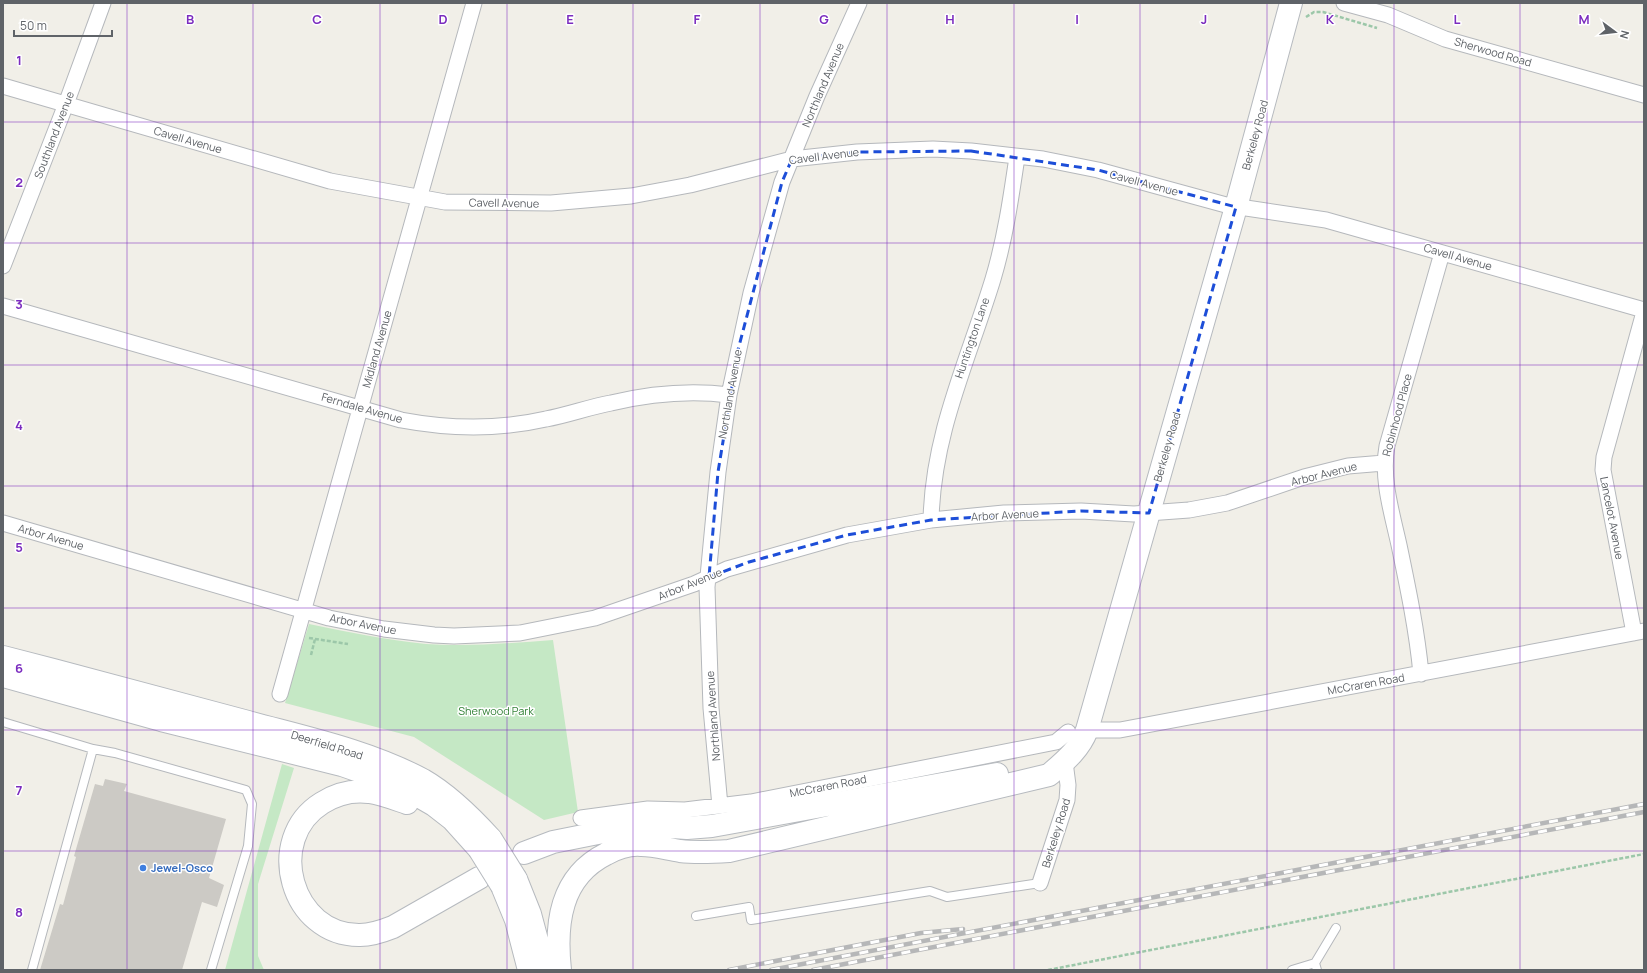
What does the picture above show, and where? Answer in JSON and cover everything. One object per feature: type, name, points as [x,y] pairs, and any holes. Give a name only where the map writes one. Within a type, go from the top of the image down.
[{"type":"main road","name":"Berkeley Road","points":[[1065,762],[1073,755],[1083,741],[1078,731],[1149,513],[1236,207],[1288,4]]},
{"type":"main road","name":"Deerfield Road","points":[[3,656],[262,735],[385,780],[415,794],[485,844]]},
{"type":"main road","name":"Deerfield Road","points":[[3,676],[161,720],[262,735],[347,750],[391,766],[422,780],[443,792],[476,823],[485,844],[530,914],[545,970]]},
{"type":"main road","points":[[524,853],[553,842],[618,829],[657,826],[687,828],[712,826],[1065,762]]},
{"type":"main road","points":[[560,970],[558,928],[566,896],[584,868],[595,860],[618,848],[642,845],[703,853],[729,851],[1049,775],[1065,762]]},
{"type":"main road","points":[[452,819],[369,792],[348,792],[330,798],[311,812],[303,821],[294,837],[290,855],[290,867],[295,890],[307,910],[330,928],[346,933],[360,935],[380,932],[393,927],[479,878]]},
{"type":"main road","name":"Deerfield Road","points":[[509,883],[516,920],[529,970]]},
{"type":"street","name":"Southland Avenue","points":[[3,266],[66,104],[103,3]]},
{"type":"street","name":"Midland Avenue","points":[[280,694],[474,3]]},
{"type":"street","name":"Northland Avenue","points":[[720,806],[711,708],[707,587],[718,472],[729,395],[751,293],[782,182],[817,96],[859,3]]},
{"type":"street","name":"Sherwood Road","points":[[1344,3],[1388,15],[1445,39],[1644,95]]},
{"type":"street","name":"Cavell Avenue","points":[[3,86],[330,181],[419,199],[460,203],[551,204],[631,196],[690,185],[792,160],[857,152],[933,149],[971,150],[1017,157],[1043,159],[1098,170],[1236,207],[1326,220],[1644,311]]},
{"type":"street","name":"Huntington Lane","points":[[931,520],[932,496],[948,409],[1000,255],[1010,207],[1017,157]]},
{"type":"street","name":"Robinhood Place","points":[[1421,674],[1406,581],[1386,481],[1384,463],[1387,446],[1442,253]]},
{"type":"street","name":"Ferndale Avenue","points":[[3,306],[401,420],[432,426],[499,427],[545,420],[639,397],[698,394],[729,395]]},
{"type":"street","name":"Lancelot Avenue","points":[[1639,632],[1603,470],[1604,457],[1644,311]]},
{"type":"street","name":"Arbor Avenue","points":[[3,523],[329,618],[384,629],[434,635],[454,636],[520,634],[596,618],[644,603],[749,562],[847,535],[931,520],[1004,513],[1081,511],[1149,513],[1189,510],[1228,503],[1304,477],[1348,466],[1384,463]]},
{"type":"street","name":"McCraren Road","points":[[581,818],[648,809],[685,810],[751,802],[1056,742],[1078,731],[1120,730],[1639,632]]},
{"type":"street","name":"Berkeley Road","points":[[1040,883],[1067,800],[1068,785],[1065,762]]},
{"type":"lane","points":[[3,722],[93,749],[115,752],[246,790],[252,804],[248,846],[211,970]]},
{"type":"lane","points":[[32,970],[93,749]]},
{"type":"lane","points":[[696,916],[749,907],[751,920],[930,891],[947,897],[1040,883]]},
{"type":"lane","points":[[1292,970],[1316,967],[1336,928]]},
{"type":"path","points":[[297,634],[315,639],[348,644]]},
{"type":"path","points":[[311,655],[315,639]]},
{"type":"path","points":[[1048,970],[1644,854]]},
{"type":"highlighted area","points":[[971,151],[1098,170],[1236,207],[1149,513],[1081,511],[931,520],[847,535],[749,562],[709,577],[718,472],[738,350],[782,182],[792,159],[857,152]]},
{"type":"green space","name":"Sherwood Park","points":[[309,624],[382,638],[426,644],[474,645],[553,640],[578,812],[544,820],[414,737],[285,703]]},
{"type":"green space","points":[[282,764],[294,768],[258,884],[258,956],[264,970],[225,970]]},
{"type":"building","name":"Jewel-Osco","points":[[105,779],[127,784],[124,791],[226,819],[209,878],[224,885],[217,907],[202,902],[182,970],[40,970],[60,904],[63,905],[76,857],[74,856],[95,784],[103,786]]},
{"type":"railway","points":[[771,970],[1644,804]]},
{"type":"railway","points":[[813,970],[1644,812]]},
{"type":"railway","points":[[729,970],[921,933],[963,929]]},
{"type":"place","name":"Jewel-Osco","points":[[143,868]]}]
